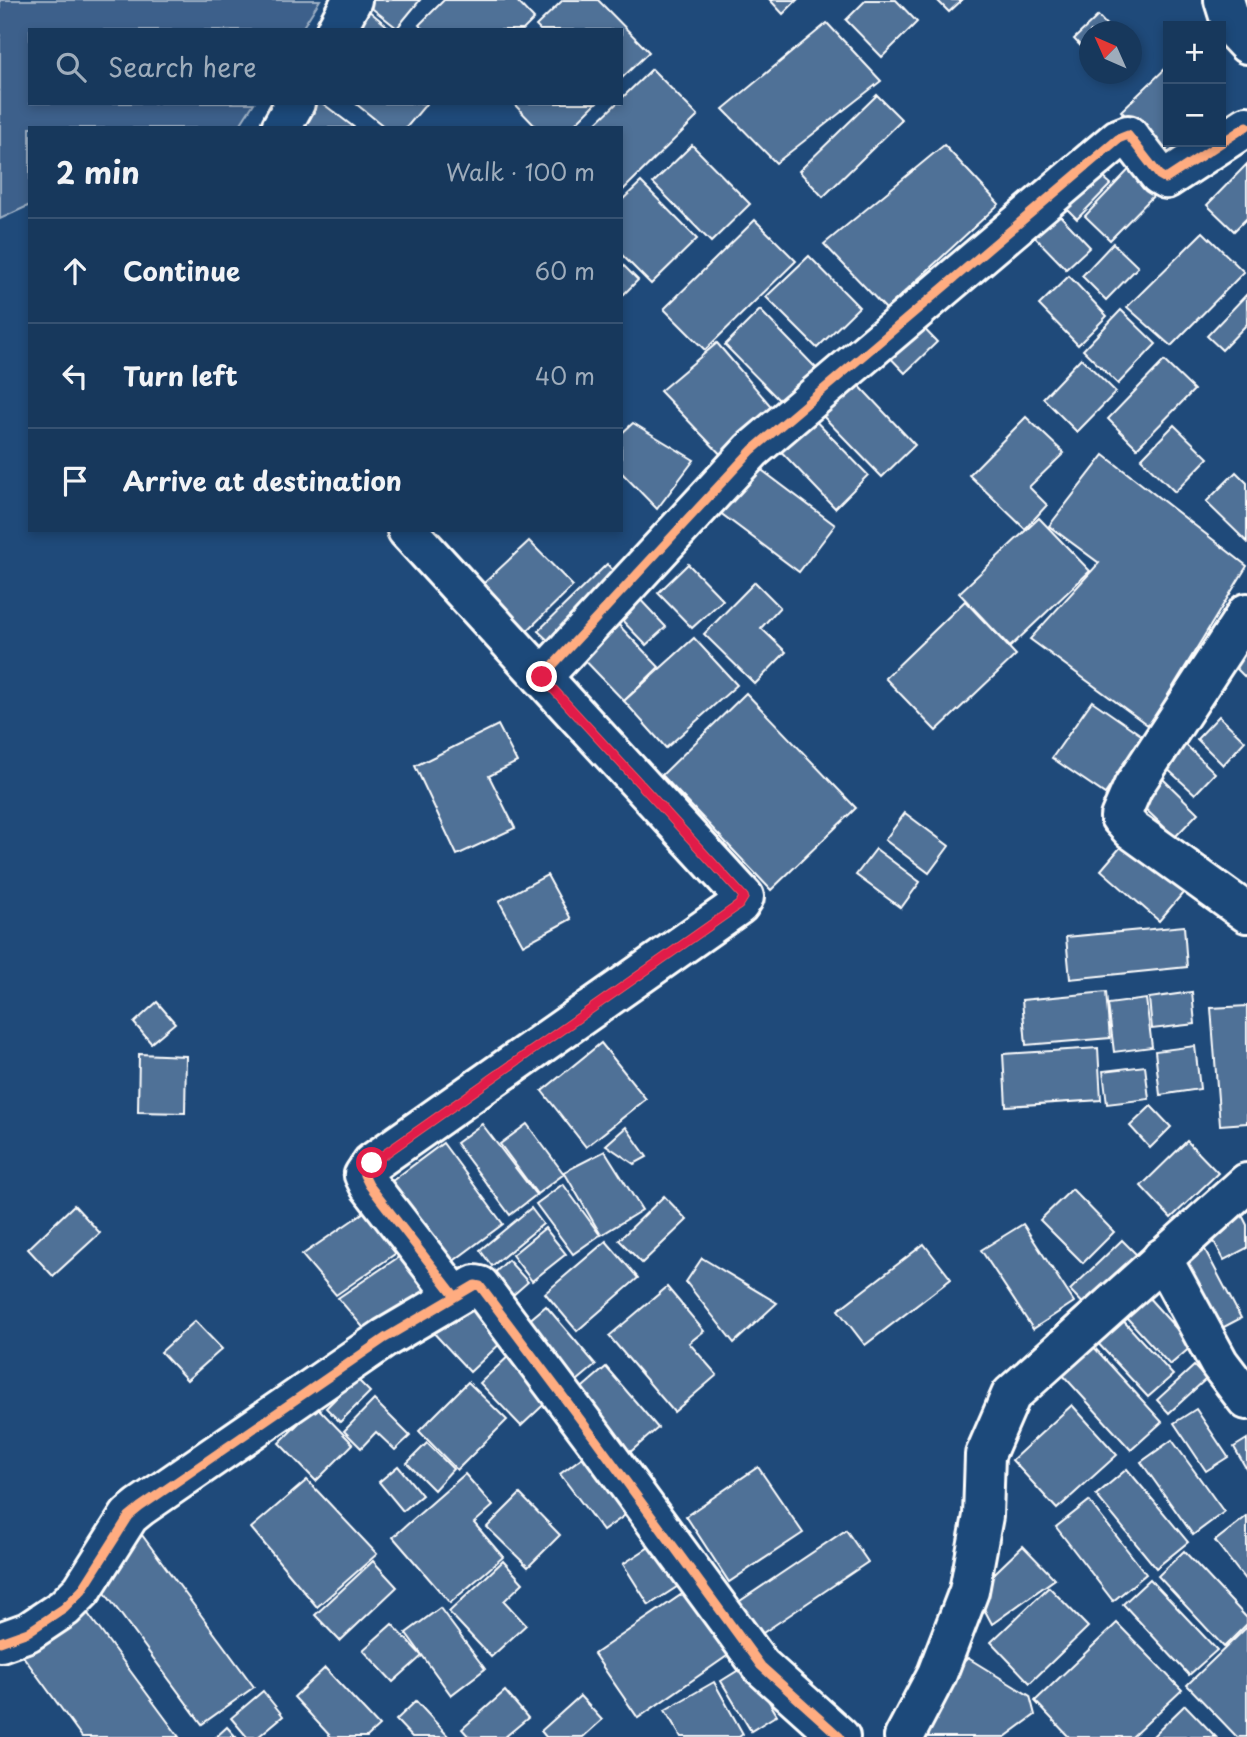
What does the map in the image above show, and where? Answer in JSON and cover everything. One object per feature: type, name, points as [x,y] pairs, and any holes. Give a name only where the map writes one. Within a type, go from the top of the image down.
[{"type":"street","points":[[337,28],[352,0]]},
{"type":"street","points":[[1224,0],[1233,29],[1247,44]]},
{"type":"street","points":[[282,126],[294,105]]},
{"type":"street","points":[[542,677],[752,450],[1118,139],[1128,135],[1159,175],[1166,179],[1247,126]]},
{"type":"street","points":[[409,532],[744,897],[739,905],[372,1163],[364,1175],[369,1185],[455,1296]]},
{"type":"street","points":[[1247,613],[1133,787],[1120,817],[1132,830],[1247,913]]},
{"type":"street","points":[[904,1737],[937,1674],[970,1591],[983,1516],[985,1455],[1011,1395],[1247,1183]]},
{"type":"street","points":[[1162,1258],[1219,1363],[1247,1400]]},
{"type":"street","points":[[0,1642],[28,1632],[64,1608],[82,1590],[129,1516],[140,1507],[385,1338],[475,1285],[480,1286],[595,1439],[761,1666],[841,1737]]},
{"type":"shaded area","points":[[0,0],[320,0],[302,28],[28,28],[28,105],[253,105],[239,126],[28,126],[28,206],[0,219]]},
{"type":"building","points":[[420,0],[397,28],[364,2]]},
{"type":"building","points":[[444,0],[516,0],[534,19],[525,28],[422,28],[419,25]]},
{"type":"building","points":[[563,0],[598,0],[649,52],[623,77],[623,28],[536,26]]},
{"type":"building","points":[[770,0],[797,0],[783,14]]},
{"type":"building","points":[[866,0],[896,0],[917,22],[882,57],[846,20]]},
{"type":"building","points":[[937,0],[962,0],[949,12]]},
{"type":"building","points":[[368,10],[390,28],[353,28]]},
{"type":"building","points":[[827,23],[881,81],[776,163],[723,109]]},
{"type":"building","points":[[652,69],[698,116],[623,190],[623,126],[593,126],[615,105],[623,105],[623,97]]},
{"type":"building","points":[[1163,71],[1163,147],[1169,147],[1162,154],[1121,111]]},
{"type":"building","points":[[877,95],[902,120],[823,197],[799,171]]},
{"type":"building","points":[[306,105],[325,105],[352,126],[294,126]]},
{"type":"building","points":[[357,105],[425,105],[408,126],[384,126]]},
{"type":"building","points":[[515,105],[594,105],[573,126],[535,126]]},
{"type":"building","points":[[692,145],[750,204],[711,242],[653,183]]},
{"type":"building","points":[[944,145],[999,204],[886,309],[824,244]]},
{"type":"building","points":[[1138,160],[1164,185],[1110,240],[1085,216]]},
{"type":"building","points":[[1247,164],[1247,218],[1234,231],[1207,205]]},
{"type":"building","points":[[1096,171],[1111,184],[1077,219],[1063,205]]},
{"type":"building","points":[[641,182],[697,239],[651,284],[623,256],[623,199]]},
{"type":"building","points":[[1052,207],[1090,247],[1066,269],[1028,230]]},
{"type":"building","points":[[755,220],[796,261],[705,350],[664,309]]},
{"type":"building","points":[[1203,232],[1244,272],[1171,346],[1127,307]]},
{"type":"building","points":[[1113,243],[1138,267],[1106,300],[1082,276]]},
{"type":"building","points":[[809,256],[859,307],[817,348],[766,297]]},
{"type":"building","points":[[623,265],[638,280],[623,295]]},
{"type":"building","points":[[1069,276],[1107,316],[1078,345],[1039,305]]},
{"type":"building","points":[[1247,294],[1247,324],[1222,350],[1207,336]]},
{"type":"building","points":[[760,310],[816,368],[781,402],[725,345]]},
{"type":"building","points":[[1121,310],[1156,344],[1118,384],[1083,350]]},
{"type":"building","points":[[914,318],[937,342],[905,373],[882,349]]},
{"type":"building","points":[[717,343],[775,411],[726,460],[660,391]]},
{"type":"building","points":[[1081,358],[1116,392],[1077,432],[1043,398]]},
{"type":"building","points":[[1164,361],[1194,390],[1137,448],[1108,419]]},
{"type":"building","points":[[852,378],[915,445],[882,477],[818,411]]},
{"type":"building","points":[[804,409],[868,475],[835,508],[771,441]]},
{"type":"building","points":[[1026,417],[1064,453],[1029,487],[1047,505],[1025,529],[969,475]]},
{"type":"building","points":[[633,423],[694,460],[657,509],[623,474],[623,432]]},
{"type":"building","points":[[1174,425],[1208,458],[1175,492],[1141,459]]},
{"type":"building","points":[[1104,455],[1247,566],[1149,726],[1030,639],[1099,563],[1049,526]]},
{"type":"building","points":[[751,462],[835,525],[799,572],[715,509]]},
{"type":"building","points":[[1236,472],[1247,483],[1247,542],[1206,502]]},
{"type":"building","points":[[1039,518],[1090,571],[1010,647],[959,593]]},
{"type":"building","points":[[529,541],[573,586],[527,631],[482,585]]},
{"type":"building","points":[[607,564],[620,578],[552,644],[538,631]]},
{"type":"building","points":[[688,564],[723,600],[692,628],[658,593]]},
{"type":"building","points":[[755,582],[780,607],[761,628],[786,652],[755,684],[704,634]]},
{"type":"building","points":[[636,595],[666,627],[646,645],[616,614]]},
{"type":"building","points":[[965,601],[1016,655],[936,731],[885,678]]},
{"type":"building","points":[[612,618],[659,667],[624,701],[576,651]]},
{"type":"building","points":[[694,638],[737,685],[666,748],[624,701]]},
{"type":"building","points":[[1247,649],[1247,679],[1232,664]]},
{"type":"building","points":[[746,693],[856,808],[771,890],[662,775]]},
{"type":"building","points":[[1092,701],[1144,737],[1105,794],[1052,758]]},
{"type":"building","points":[[1219,716],[1245,741],[1223,765],[1197,739]]},
{"type":"building","points":[[498,725],[517,762],[489,776],[515,828],[457,855],[415,766]]},
{"type":"building","points":[[1185,744],[1215,773],[1195,794],[1164,766]]},
{"type":"building","points":[[1163,779],[1198,813],[1175,837],[1140,804]]},
{"type":"building","points":[[905,813],[949,846],[929,873],[885,840]]},
{"type":"building","points":[[1131,835],[1189,886],[1159,921],[1101,870]]},
{"type":"building","points":[[876,849],[920,882],[901,908],[856,875]]},
{"type":"building","points":[[547,875],[571,919],[523,945],[499,901]]},
{"type":"building","points":[[1184,926],[1187,967],[1070,979],[1066,937]]},
{"type":"building","points":[[1106,992],[1110,1038],[1026,1045],[1022,1000]]},
{"type":"building","points":[[1192,992],[1195,1024],[1152,1029],[1149,998]]},
{"type":"building","points":[[1146,999],[1152,1047],[1114,1052],[1108,1004]]},
{"type":"building","points":[[157,1002],[175,1023],[151,1043],[134,1023]]},
{"type":"building","points":[[1247,1006],[1247,1123],[1220,1125],[1211,1008]]},
{"type":"building","points":[[601,1043],[646,1099],[586,1147],[542,1091]]},
{"type":"building","points":[[1195,1046],[1200,1089],[1160,1095],[1155,1051]]},
{"type":"building","points":[[1098,1048],[1101,1100],[1006,1106],[1003,1054]]},
{"type":"building","points":[[139,1054],[186,1056],[185,1113],[138,1112]]},
{"type":"building","points":[[1145,1066],[1149,1099],[1107,1104],[1103,1071]]},
{"type":"building","points":[[1151,1106],[1171,1127],[1150,1148],[1130,1126]]},
{"type":"building","points":[[482,1124],[536,1195],[510,1215],[456,1143]]},
{"type":"building","points":[[527,1124],[564,1174],[537,1194],[500,1144]]},
{"type":"building","points":[[626,1127],[647,1157],[634,1164],[606,1145]]},
{"type":"building","points":[[1187,1141],[1218,1173],[1171,1218],[1141,1186]]},
{"type":"building","points":[[443,1143],[503,1224],[444,1268],[384,1187]]},
{"type":"building","points":[[605,1151],[642,1210],[601,1235],[564,1172]]},
{"type":"building","points":[[563,1184],[600,1235],[573,1254],[536,1204]]},
{"type":"building","points":[[1072,1189],[1114,1232],[1083,1263],[1040,1220]]},
{"type":"building","points":[[664,1196],[687,1220],[642,1263],[619,1240]]},
{"type":"building","points":[[74,1205],[100,1233],[53,1276],[28,1249]]},
{"type":"building","points":[[373,1206],[405,1247],[336,1295],[302,1255]]},
{"type":"building","points":[[531,1208],[543,1224],[492,1266],[480,1250]]},
{"type":"building","points":[[1242,1215],[1247,1225],[1247,1248],[1224,1260],[1209,1232]]},
{"type":"building","points":[[1023,1224],[1074,1302],[1033,1329],[981,1250]]},
{"type":"building","points":[[545,1228],[566,1254],[532,1281],[512,1255]]},
{"type":"building","points":[[1122,1240],[1144,1262],[1092,1313],[1070,1290]]},
{"type":"building","points":[[606,1241],[638,1278],[577,1331],[545,1293]]},
{"type":"building","points":[[924,1244],[951,1279],[865,1345],[838,1310]]},
{"type":"building","points":[[1202,1244],[1241,1318],[1209,1335],[1170,1262]]},
{"type":"building","points":[[409,1250],[440,1289],[372,1338],[338,1298]]},
{"type":"building","points":[[702,1258],[777,1303],[734,1343],[686,1282]]},
{"type":"building","points":[[508,1260],[528,1282],[504,1303],[485,1282]]},
{"type":"building","points":[[667,1287],[704,1331],[689,1343],[717,1375],[674,1412],[609,1336]]},
{"type":"building","points":[[1139,1287],[1192,1346],[1170,1365],[1117,1307]]},
{"type":"building","points":[[465,1296],[505,1339],[470,1372],[430,1329]]},
{"type":"building","points":[[546,1306],[596,1365],[571,1386],[521,1327]]},
{"type":"building","points":[[1119,1316],[1173,1375],[1148,1397],[1094,1339]]},
{"type":"building","points":[[195,1321],[222,1349],[187,1380],[161,1352]]},
{"type":"building","points":[[1092,1345],[1162,1422],[1131,1450],[1061,1373]]},
{"type":"building","points":[[512,1353],[553,1396],[521,1426],[480,1383]]},
{"type":"building","points":[[1194,1366],[1206,1379],[1169,1413],[1157,1400]]},
{"type":"building","points":[[606,1367],[658,1428],[628,1454],[576,1393]]},
{"type":"building","points":[[356,1378],[370,1392],[340,1422],[326,1408]]},
{"type":"building","points":[[468,1382],[507,1420],[457,1470],[419,1431]]},
{"type":"building","points":[[374,1400],[410,1436],[395,1450],[376,1432],[361,1448],[344,1431]]},
{"type":"building","points":[[1072,1405],[1117,1455],[1057,1509],[1012,1460]]},
{"type":"building","points":[[316,1406],[353,1444],[316,1481],[279,1443]]},
{"type":"building","points":[[1196,1409],[1228,1457],[1206,1471],[1174,1423]]},
{"type":"building","points":[[1247,1439],[1247,1470],[1234,1447]]},
{"type":"building","points":[[1172,1440],[1224,1512],[1193,1535],[1141,1462]]},
{"type":"building","points":[[427,1443],[453,1469],[434,1490],[407,1463]]},
{"type":"building","points":[[592,1450],[635,1508],[603,1531],[560,1474]]},
{"type":"building","points":[[398,1466],[422,1495],[403,1511],[379,1482]]},
{"type":"building","points":[[758,1467],[803,1533],[729,1582],[686,1516]]},
{"type":"building","points":[[1127,1469],[1188,1542],[1156,1568],[1096,1495]]},
{"type":"building","points":[[465,1474],[493,1506],[474,1523],[503,1557],[450,1603],[393,1537]]},
{"type":"building","points":[[307,1480],[377,1554],[317,1607],[251,1528]]},
{"type":"building","points":[[520,1494],[560,1535],[528,1567],[487,1527]]},
{"type":"building","points":[[1089,1501],[1146,1574],[1113,1601],[1056,1527]]},
{"type":"building","points":[[1247,1516],[1247,1582],[1215,1541]]},
{"type":"building","points":[[846,1530],[868,1562],[757,1637],[734,1605]]},
{"type":"building","points":[[142,1535],[254,1687],[202,1724],[100,1586]]},
{"type":"building","points":[[657,1542],[683,1583],[649,1605],[623,1564]]},
{"type":"building","points":[[1023,1546],[1055,1579],[992,1624],[975,1592]]},
{"type":"building","points":[[1184,1551],[1247,1618],[1247,1624],[1224,1647],[1158,1576]]},
{"type":"building","points":[[373,1561],[397,1587],[340,1641],[315,1615]]},
{"type":"building","points":[[503,1561],[523,1583],[504,1601],[526,1625],[491,1657],[449,1612]]},
{"type":"building","points":[[1150,1579],[1217,1650],[1189,1675],[1123,1604]]},
{"type":"building","points":[[697,1584],[740,1647],[638,1718],[594,1654]]},
{"type":"building","points":[[1049,1587],[1088,1627],[1030,1683],[991,1642]]},
{"type":"building","points":[[83,1607],[179,1737],[82,1737],[20,1652]]},
{"type":"building","points":[[440,1608],[485,1669],[451,1695],[406,1633]]},
{"type":"building","points":[[1117,1623],[1182,1690],[1132,1737],[1069,1737],[1035,1701]]},
{"type":"building","points":[[392,1624],[422,1656],[393,1682],[363,1650]]},
{"type":"building","points":[[1247,1627],[1247,1737],[1237,1737],[1187,1685]]},
{"type":"building","points":[[968,1658],[1030,1696],[1035,1715],[1005,1737],[912,1737],[943,1680]]},
{"type":"building","points":[[747,1665],[777,1715],[751,1731],[721,1681]]},
{"type":"building","points":[[325,1668],[379,1726],[367,1737],[331,1737],[294,1697]]},
{"type":"building","points":[[714,1682],[743,1734],[739,1737],[681,1737],[665,1710]]},
{"type":"building","points":[[263,1691],[283,1716],[258,1737],[247,1737],[231,1718]]},
{"type":"building","points":[[505,1691],[528,1718],[505,1737],[469,1737],[462,1729]]},
{"type":"building","points":[[580,1696],[602,1720],[583,1737],[546,1737],[541,1731]]},
{"type":"building","points":[[416,1701],[449,1737],[412,1737],[396,1720]]},
{"type":"building","points":[[1185,1705],[1216,1737],[1152,1737]]},
{"type":"building","points":[[227,1727],[236,1737],[216,1737]]},
{"type":"cycle path","points":[[455,1296],[369,1185],[364,1175],[372,1163],[739,905],[744,897],[542,677],[752,450],[1118,139],[1128,135],[1159,175],[1166,179],[1247,126]]},
{"type":"cycle path","points":[[0,1642],[28,1632],[64,1608],[82,1590],[129,1516],[140,1507],[385,1338],[475,1285],[480,1286],[595,1439],[761,1666],[840,1737]]},
{"type":"route","points":[[372,1163],[739,905],[744,897],[542,677]]}]
